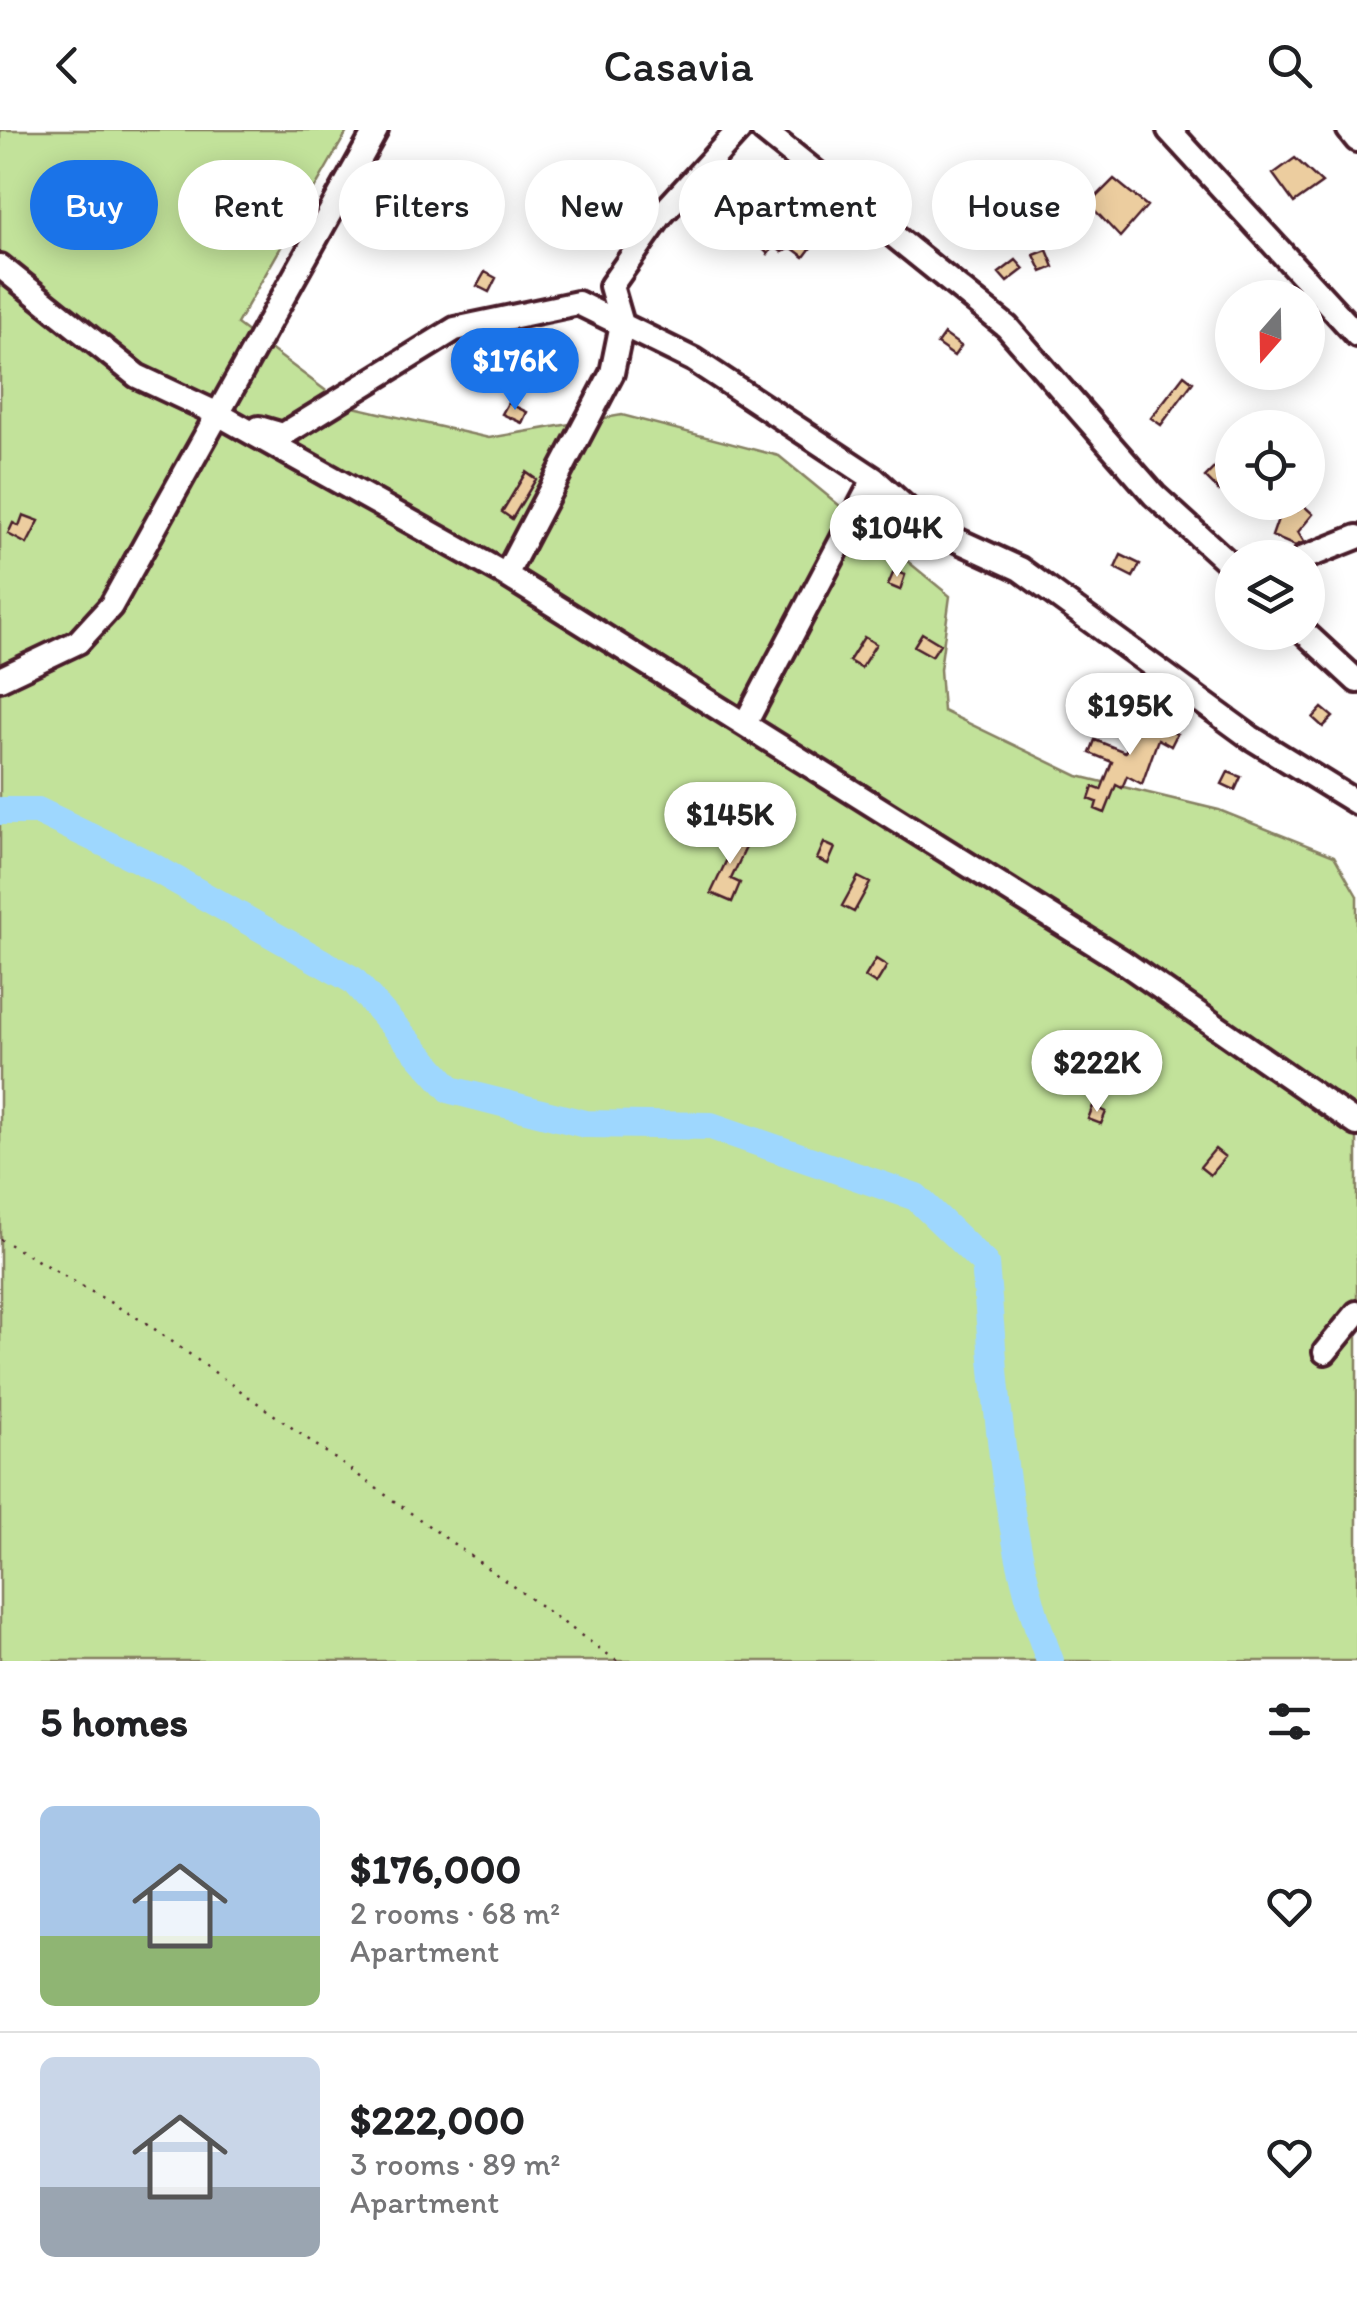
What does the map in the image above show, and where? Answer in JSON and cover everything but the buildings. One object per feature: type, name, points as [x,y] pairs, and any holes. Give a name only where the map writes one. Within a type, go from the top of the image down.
[{"type":"street","points":[[0,679],[78,642],[111,606],[376,130]]},
{"type":"street","points":[[506,574],[612,373],[622,324],[612,286],[662,215],[738,130]]},
{"type":"street","points":[[763,130],[1008,328],[1154,495],[1215,551]]},
{"type":"street","points":[[1169,130],[1357,335]]},
{"type":"street","points":[[1349,130],[1357,140]]},
{"type":"street","points":[[0,266],[137,376],[218,414],[506,574],[1122,961],[1357,1124]]},
{"type":"street","points":[[218,414],[283,435],[455,329],[578,303],[694,360],[874,479],[926,526],[1020,569],[1250,737],[1357,803]]},
{"type":"street","points":[[746,724],[874,479]]},
{"type":"street","points":[[1325,550],[1357,537]]},
{"type":"street","points":[[1323,650],[1357,681]]},
{"type":"street","points":[[1325,1352],[1357,1313]]},
{"type":"path","points":[[0,1239],[146,1323],[617,1661]]},
{"type":"green space","points":[[0,130],[348,130],[319,181],[319,160],[178,160],[178,250],[279,250],[237,324],[345,405],[489,438],[622,415],[779,456],[950,596],[940,669],[943,711],[1078,776],[1219,810],[1334,856],[1357,896],[1357,1661],[0,1661]]},
{"type":"waterway","points":[[0,811],[38,811],[144,862],[353,980],[451,1090],[585,1124],[711,1126],[916,1197],[985,1264],[998,1415],[1012,1516],[1021,1565],[1050,1661]]}]
